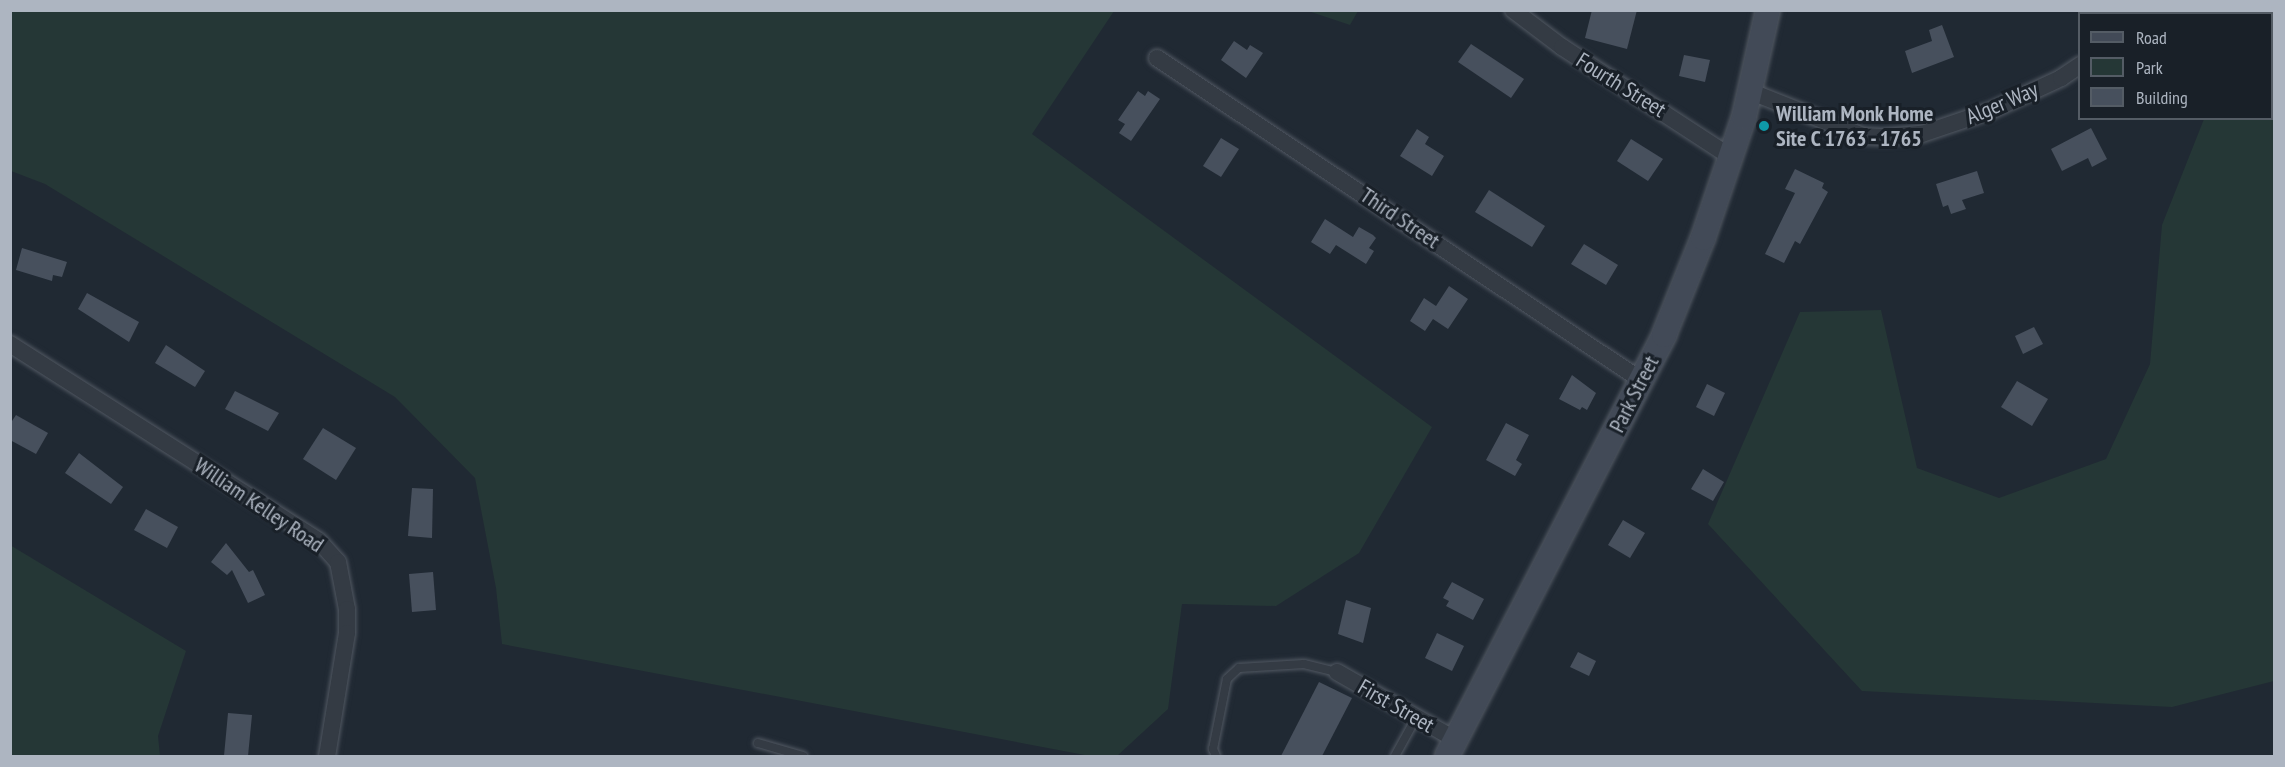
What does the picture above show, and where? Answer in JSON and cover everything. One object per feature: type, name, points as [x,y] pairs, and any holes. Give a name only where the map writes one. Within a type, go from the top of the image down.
[{"type":"main road","name":"Park Street","points":[[1451,748],[1641,380],[1703,238],[1731,157],[1768,10]]},
{"type":"street","name":"Fourth Street","points":[[1512,10],[1562,47],[1731,157]]},
{"type":"street","name":"Third Street","points":[[1157,58],[1641,380]]},
{"type":"street","name":"Alger Way","points":[[1749,91],[1863,136],[1885,137],[1922,134],[1990,111],[2061,78],[2078,66]]},
{"type":"street","name":"William Kelley Road","points":[[10,344],[320,541],[338,562],[347,609],[347,633],[327,756]]},
{"type":"street","name":"First Street","points":[[1337,672],[1416,718],[1451,748]]},
{"type":"lane","points":[[1216,756],[1213,749],[1227,679],[1239,668],[1304,664],[1337,672]]},
{"type":"lane","points":[[1395,756],[1416,718]]},
{"type":"lane","points":[[758,743],[802,756]]},
{"type":"green space","points":[[10,11],[1114,11],[1032,134],[1432,427],[1359,553],[1276,606],[1182,604],[1168,709],[1117,756],[1090,756],[502,644],[496,588],[475,478],[395,397],[45,184],[11,171]]},
{"type":"green space","points":[[1308,11],[1358,11],[1350,25]]},
{"type":"green space","points":[[2274,41],[2274,681],[2172,707],[1862,691],[1708,524],[1800,312],[1881,310],[1917,468],[1999,498],[2106,459],[2150,364],[2162,225],[2204,120],[2273,120]]},
{"type":"green space","points":[[10,545],[186,651],[158,736],[160,756],[11,756]]},
{"type":"building","points":[[1592,10],[1637,10],[1627,49],[1585,38]]},
{"type":"building","points":[[1942,25],[1954,57],[1912,73],[1905,51],[1932,41],[1929,30]]},
{"type":"building","points":[[1234,41],[1247,50],[1250,45],[1263,53],[1246,78],[1221,60]]},
{"type":"building","points":[[1471,44],[1524,79],[1511,98],[1458,62]]},
{"type":"building","points":[[1684,55],[1710,60],[1705,82],[1679,76]]},
{"type":"building","points":[[1138,91],[1145,96],[1148,91],[1160,99],[1131,141],[1119,133],[1125,124],[1118,120]]},
{"type":"building","points":[[2091,128],[2107,159],[2092,167],[2088,158],[2062,171],[2051,149]]},
{"type":"building","points":[[1417,129],[1429,137],[1425,144],[1444,156],[1432,176],[1400,156]]},
{"type":"building","points":[[1221,138],[1239,149],[1221,177],[1203,166]]},
{"type":"building","points":[[1631,139],[1663,159],[1648,181],[1617,161]]},
{"type":"building","points":[[1795,169],[1824,183],[1822,188],[1828,192],[1800,244],[1795,241],[1784,263],[1765,254],[1795,193],[1785,189]]},
{"type":"building","points":[[1977,171],[1984,193],[1962,200],[1966,209],[1951,214],[1948,205],[1943,207],[1936,184]]},
{"type":"building","points":[[1489,190],[1545,226],[1532,247],[1475,212]]},
{"type":"building","points":[[1325,219],[1353,237],[1359,227],[1376,238],[1369,248],[1374,251],[1366,264],[1336,245],[1330,254],[1311,242]]},
{"type":"building","points":[[1584,244],[1618,265],[1606,285],[1571,264]]},
{"type":"building","points":[[22,248],[67,262],[62,277],[53,275],[52,281],[16,270]]},
{"type":"building","points":[[1449,286],[1468,299],[1448,329],[1433,319],[1425,331],[1410,321],[1424,298],[1436,306]]},
{"type":"building","points":[[87,293],[139,322],[129,342],[78,309]]},
{"type":"building","points":[[2034,327],[2043,344],[2023,354],[2015,336]]},
{"type":"building","points":[[166,345],[205,371],[195,387],[155,363]]},
{"type":"building","points":[[1572,375],[1596,393],[1587,410],[1582,407],[1580,410],[1559,399]]},
{"type":"building","points":[[2017,381],[2048,399],[2032,426],[2001,407]]},
{"type":"building","points":[[1707,384],[1725,393],[1714,416],[1696,407]]},
{"type":"building","points":[[235,391],[279,413],[268,431],[225,409]]},
{"type":"building","points":[[16,415],[48,433],[36,454],[10,440],[10,424]]},
{"type":"building","points":[[1506,423],[1529,435],[1516,460],[1522,464],[1515,476],[1486,460]]},
{"type":"building","points":[[323,428],[356,448],[336,480],[303,459]]},
{"type":"building","points":[[79,453],[123,487],[111,504],[65,473]]},
{"type":"building","points":[[1703,469],[1724,482],[1713,501],[1691,489]]},
{"type":"building","points":[[412,488],[433,489],[432,538],[408,536]]},
{"type":"building","points":[[146,509],[178,527],[167,548],[134,530]]},
{"type":"building","points":[[1623,520],[1645,533],[1630,558],[1608,545]]},
{"type":"building","points":[[226,543],[249,572],[253,570],[265,595],[248,603],[232,570],[227,575],[211,562]]},
{"type":"building","points":[[433,572],[436,610],[412,612],[409,574]]},
{"type":"building","points":[[1452,582],[1484,599],[1473,620],[1446,606],[1449,601],[1443,598]]},
{"type":"building","points":[[1346,600],[1371,608],[1363,643],[1338,634]]},
{"type":"building","points":[[1437,633],[1464,646],[1452,671],[1425,658]]},
{"type":"building","points":[[1578,652],[1596,661],[1589,676],[1570,667]]},
{"type":"building","points":[[1319,682],[1352,698],[1322,756],[1281,756]]},
{"type":"building","points":[[228,713],[252,715],[248,756],[224,756]]},
{"type":"place","name":"William Monk Home Site C 1763 - 1765","points":[[1764,126]]}]
